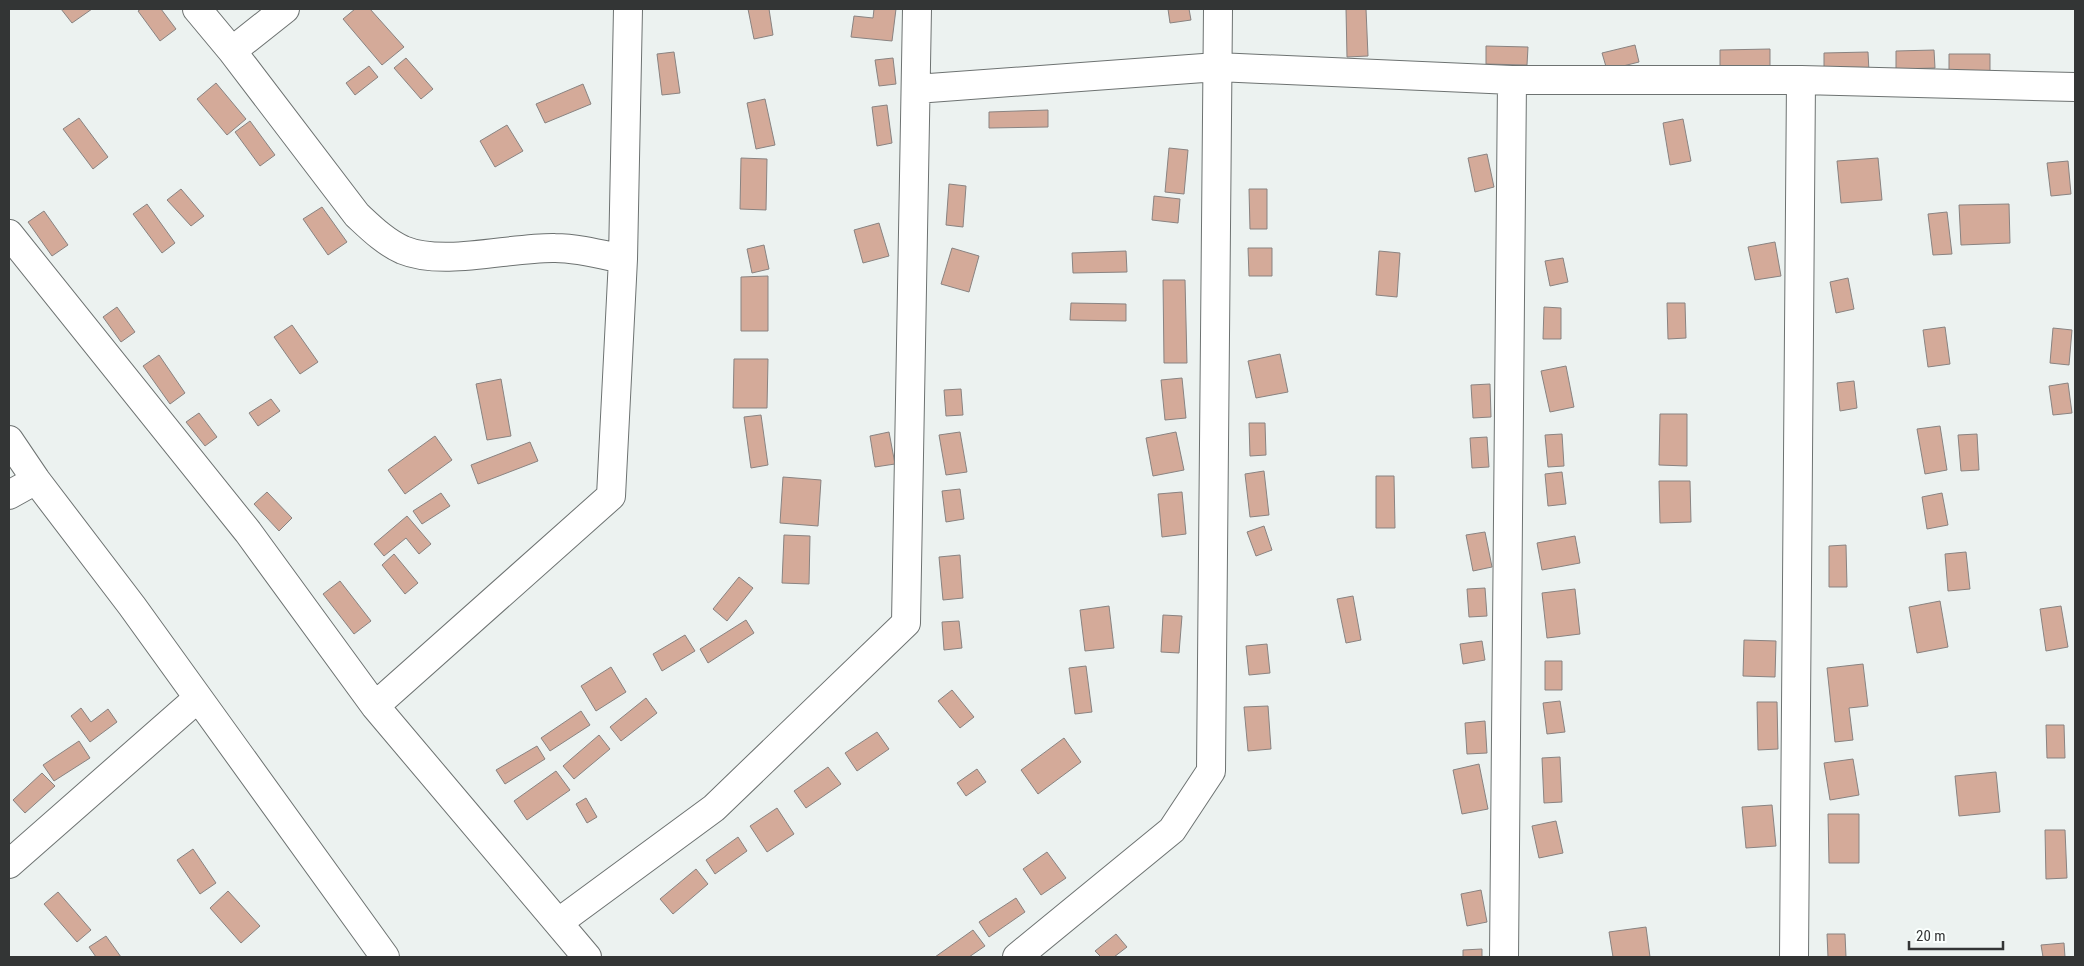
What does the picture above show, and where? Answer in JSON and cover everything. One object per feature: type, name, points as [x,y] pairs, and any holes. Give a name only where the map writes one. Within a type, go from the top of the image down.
[{"type":"street","points":[[197,9],[232,51],[358,215],[380,236],[402,250],[423,256],[480,255],[523,249],[556,248],[623,259]]},
{"type":"street","points":[[232,51],[285,9]]},
{"type":"street","points":[[375,706],[611,496],[623,259],[628,9]]},
{"type":"street","points":[[559,922],[714,808],[906,623],[916,9]]},
{"type":"street","points":[[1017,957],[1172,830],[1211,771],[1218,9]]},
{"type":"street","points":[[916,89],[1217,67],[1512,80],[1801,80],[2075,86]]},
{"type":"street","points":[[1504,957],[1512,80]]},
{"type":"street","points":[[1794,957],[1801,80]]},
{"type":"street","points":[[9,234],[248,532],[375,706],[587,957]]},
{"type":"street","points":[[9,440],[36,480],[132,606],[385,957]]},
{"type":"street","points":[[9,495],[36,480]]},
{"type":"street","points":[[9,864],[198,698]]},
{"type":"building","points":[[61,9],[92,9],[72,23]]},
{"type":"building","points":[[141,9],[161,9],[176,29],[160,41],[138,11]]},
{"type":"building","points":[[355,9],[370,9],[404,47],[382,65],[343,19]]},
{"type":"building","points":[[748,9],[769,9],[773,35],[754,39]]},
{"type":"building","points":[[874,9],[896,9],[892,41],[851,37],[854,16],[873,18]]},
{"type":"building","points":[[1168,9],[1189,9],[1191,20],[1170,23]]},
{"type":"building","points":[[1346,9],[1366,9],[1368,56],[1347,57]]},
{"type":"building","points":[[1635,45],[1639,62],[1607,70],[1602,53]]},
{"type":"building","points":[[1486,46],[1528,47],[1527,65],[1486,64]]},
{"type":"building","points":[[1770,49],[1770,69],[1720,69],[1720,50]]},
{"type":"building","points":[[1934,50],[1935,68],[1896,69],[1896,51]]},
{"type":"building","points":[[674,52],[680,93],[662,95],[657,54]]},
{"type":"building","points":[[1868,52],[1869,72],[1824,72],[1824,53]]},
{"type":"building","points":[[1949,54],[1990,54],[1990,71],[1949,71]]},
{"type":"building","points":[[406,58],[433,89],[421,99],[394,68]]},
{"type":"building","points":[[893,58],[896,84],[879,86],[875,60]]},
{"type":"building","points":[[369,66],[378,77],[355,95],[346,83]]},
{"type":"building","points":[[216,83],[246,119],[227,135],[197,99]]},
{"type":"building","points":[[583,84],[591,104],[545,123],[536,104]]},
{"type":"building","points":[[765,99],[775,145],[756,149],[747,103]]},
{"type":"building","points":[[887,105],[892,143],[877,146],[872,107]]},
{"type":"building","points":[[1048,110],[1048,127],[989,128],[989,112]]},
{"type":"building","points":[[79,118],[108,157],[93,169],[63,129]]},
{"type":"building","points":[[1683,119],[1691,161],[1670,165],[1663,123]]},
{"type":"building","points":[[250,121],[275,155],[260,166],[235,132]]},
{"type":"building","points":[[507,125],[523,151],[495,167],[480,141]]},
{"type":"building","points":[[1169,148],[1188,150],[1184,194],[1165,192]]},
{"type":"building","points":[[1487,154],[1494,187],[1475,192],[1468,158]]},
{"type":"building","points":[[741,158],[767,159],[766,210],[740,209]]},
{"type":"building","points":[[1878,158],[1882,200],[1841,203],[1837,161]]},
{"type":"building","points":[[2068,161],[2071,194],[2051,196],[2047,163]]},
{"type":"building","points":[[949,184],[966,186],[963,227],[946,225]]},
{"type":"building","points":[[181,189],[204,216],[191,226],[167,200]]},
{"type":"building","points":[[1249,189],[1267,189],[1267,229],[1250,229]]},
{"type":"building","points":[[1154,196],[1180,199],[1178,223],[1152,220]]},
{"type":"building","points":[[147,204],[175,243],[162,253],[133,214]]},
{"type":"building","points":[[2009,204],[2010,243],[1961,245],[1959,205]]},
{"type":"building","points":[[322,207],[347,242],[328,255],[303,219]]},
{"type":"building","points":[[44,211],[68,245],[52,256],[28,222]]},
{"type":"building","points":[[1947,212],[1952,254],[1933,255],[1928,214]]},
{"type":"building","points":[[879,223],[889,256],[863,263],[854,230]]},
{"type":"building","points":[[1775,242],[1781,276],[1755,280],[1748,247]]},
{"type":"building","points":[[764,245],[769,269],[752,273],[747,249]]},
{"type":"building","points":[[952,248],[979,256],[969,292],[941,284]]},
{"type":"building","points":[[1248,248],[1272,248],[1272,276],[1249,276]]},
{"type":"building","points":[[1126,251],[1127,272],[1073,273],[1072,253]]},
{"type":"building","points":[[1379,251],[1400,253],[1397,297],[1376,295]]},
{"type":"building","points":[[1563,258],[1568,282],[1550,286],[1545,261]]},
{"type":"building","points":[[768,276],[768,331],[741,331],[741,277]]},
{"type":"building","points":[[1848,278],[1854,309],[1836,313],[1830,282]]},
{"type":"building","points":[[1163,280],[1185,280],[1187,363],[1164,363]]},
{"type":"building","points":[[1071,303],[1126,304],[1126,321],[1070,320]]},
{"type":"building","points":[[1667,303],[1685,303],[1686,338],[1668,339]]},
{"type":"building","points":[[117,307],[135,332],[121,342],[103,317]]},
{"type":"building","points":[[1544,307],[1561,308],[1561,339],[1543,339]]},
{"type":"building","points":[[292,325],[318,362],[300,374],[274,337]]},
{"type":"building","points":[[1945,327],[1950,364],[1928,367],[1923,330]]},
{"type":"building","points":[[2053,328],[2072,330],[2069,365],[2050,363]]},
{"type":"building","points":[[1280,354],[1288,392],[1256,398],[1248,361]]},
{"type":"building","points":[[159,355],[185,393],[170,404],[143,366]]},
{"type":"building","points":[[734,359],[768,359],[767,408],[733,408]]},
{"type":"building","points":[[1566,366],[1574,407],[1550,412],[1541,371]]},
{"type":"building","points":[[1182,378],[1186,418],[1165,420],[1161,380]]},
{"type":"building","points":[[501,379],[511,436],[487,440],[476,384]]},
{"type":"building","points":[[1854,381],[1857,408],[1840,411],[1837,383]]},
{"type":"building","points":[[2068,383],[2072,413],[2053,415],[2049,386]]},
{"type":"building","points":[[1490,384],[1491,417],[1473,418],[1471,385]]},
{"type":"building","points":[[961,389],[963,415],[946,416],[944,390]]},
{"type":"building","points":[[271,399],[280,411],[258,426],[249,413]]},
{"type":"building","points":[[199,413],[217,437],[205,446],[186,422]]},
{"type":"building","points":[[1660,414],[1687,414],[1687,466],[1659,465]]},
{"type":"building","points":[[761,415],[768,465],[751,468],[744,417]]},
{"type":"building","points":[[1249,423],[1265,423],[1266,455],[1250,456]]},
{"type":"building","points":[[1940,426],[1947,470],[1925,474],[1917,429]]},
{"type":"building","points":[[889,432],[895,464],[875,467],[870,436]]},
{"type":"building","points":[[960,432],[967,472],[946,475],[939,435]]},
{"type":"building","points":[[1176,432],[1184,470],[1153,476],[1146,438]]},
{"type":"building","points":[[1562,434],[1564,466],[1548,467],[1545,435]]},
{"type":"building","points":[[1977,434],[1979,470],[1961,471],[1958,435]]},
{"type":"building","points":[[435,436],[452,460],[405,494],[388,470]]},
{"type":"building","points":[[1487,437],[1489,467],[1472,468],[1470,438]]},
{"type":"building","points":[[530,442],[538,461],[478,484],[471,465]]},
{"type":"building","points":[[1264,471],[1269,515],[1250,517],[1245,474]]},
{"type":"building","points":[[1562,472],[1566,504],[1548,506],[1545,474]]},
{"type":"building","points":[[1376,476],[1394,476],[1395,528],[1376,528]]},
{"type":"building","points":[[783,477],[821,480],[818,526],[780,523]]},
{"type":"building","points":[[1659,481],[1690,481],[1691,522],[1660,523]]},
{"type":"building","points":[[960,489],[964,519],[946,522],[942,491]]},
{"type":"building","points":[[267,492],[292,518],[279,531],[254,504]]},
{"type":"building","points":[[1182,492],[1186,534],[1162,537],[1158,494]]},
{"type":"building","points":[[441,493],[450,506],[422,524],[413,511]]},
{"type":"building","points":[[1942,493],[1948,525],[1927,529],[1922,497]]},
{"type":"building","points":[[407,516],[431,544],[419,554],[406,538],[384,556],[374,544]]},
{"type":"building","points":[[1264,526],[1272,550],[1256,556],[1247,532]]},
{"type":"building","points":[[1485,532],[1492,567],[1473,571],[1466,535]]},
{"type":"building","points":[[784,535],[810,536],[809,584],[782,583]]},
{"type":"building","points":[[1575,536],[1580,563],[1542,570],[1537,543]]},
{"type":"building","points":[[1846,545],[1847,587],[1829,587],[1829,546]]},
{"type":"building","points":[[1966,552],[1970,589],[1948,591],[1945,554]]},
{"type":"building","points":[[394,554],[418,583],[405,594],[382,565]]},
{"type":"building","points":[[960,555],[963,598],[943,600],[939,557]]},
{"type":"building","points":[[739,577],[753,588],[727,621],[713,609]]},
{"type":"building","points":[[340,581],[371,621],[354,634],[323,594]]},
{"type":"building","points":[[1485,588],[1487,616],[1469,617],[1467,589]]},
{"type":"building","points":[[1575,589],[1580,634],[1547,638],[1542,593]]},
{"type":"building","points":[[1353,596],[1361,640],[1346,643],[1337,599]]},
{"type":"building","points":[[1940,601],[1948,647],[1917,653],[1909,607]]},
{"type":"building","points":[[1109,606],[1114,648],[1085,651],[1080,610]]},
{"type":"building","points":[[2061,606],[2068,647],[2046,651],[2040,609]]},
{"type":"building","points":[[1163,615],[1182,616],[1179,653],[1161,652]]},
{"type":"building","points":[[746,620],[754,633],[708,663],[700,649]]},
{"type":"building","points":[[959,621],[962,648],[944,650],[942,622]]},
{"type":"building","points":[[685,635],[695,651],[662,671],[653,654]]},
{"type":"building","points":[[1744,640],[1776,641],[1775,677],[1743,676]]},
{"type":"building","points":[[1482,641],[1485,660],[1463,664],[1460,644]]},
{"type":"building","points":[[1267,644],[1270,673],[1249,675],[1246,646]]},
{"type":"building","points":[[1545,661],[1562,661],[1562,690],[1545,690]]},
{"type":"building","points":[[1863,664],[1868,706],[1849,708],[1853,740],[1835,742],[1827,668]]},
{"type":"building","points":[[1086,666],[1092,712],[1075,714],[1069,668]]},
{"type":"building","points":[[611,667],[626,692],[596,711],[581,686]]},
{"type":"building","points":[[952,690],[974,717],[960,728],[938,701]]},
{"type":"building","points":[[646,698],[657,713],[621,741],[610,727]]},
{"type":"building","points":[[1560,701],[1565,732],[1547,734],[1543,703]]},
{"type":"building","points":[[1757,702],[1777,702],[1778,749],[1758,750]]},
{"type":"building","points":[[1268,706],[1271,749],[1248,751],[1244,707]]},
{"type":"building","points":[[81,708],[91,722],[108,709],[117,722],[90,742],[71,716]]},
{"type":"building","points":[[581,711],[590,725],[550,751],[541,738]]},
{"type":"building","points":[[1485,721],[1487,753],[1467,754],[1465,723]]},
{"type":"building","points":[[2046,725],[2064,725],[2065,758],[2047,758]]},
{"type":"building","points":[[877,732],[889,749],[857,771],[845,753]]},
{"type":"building","points":[[599,735],[610,749],[574,779],[563,766]]},
{"type":"building","points":[[1064,738],[1081,762],[1038,794],[1021,770]]},
{"type":"building","points":[[79,741],[90,758],[54,781],[43,765]]},
{"type":"building","points":[[537,746],[545,759],[505,784],[496,770]]},
{"type":"building","points":[[1560,757],[1562,802],[1544,803],[1542,758]]},
{"type":"building","points":[[1853,759],[1859,795],[1830,800],[1824,763]]},
{"type":"building","points":[[1479,764],[1488,809],[1462,814],[1453,770]]},
{"type":"building","points":[[828,767],[841,784],[806,808],[794,791]]},
{"type":"building","points":[[977,769],[986,782],[966,796],[957,783]]},
{"type":"building","points":[[556,771],[570,790],[527,820],[514,801]]},
{"type":"building","points":[[1996,772],[2000,812],[1959,816],[1955,776]]},
{"type":"building","points":[[42,773],[55,786],[25,813],[13,800]]},
{"type":"building","points":[[586,798],[597,817],[587,823],[576,804]]},
{"type":"building","points":[[1772,805],[1776,846],[1746,848],[1742,807]]},
{"type":"building","points":[[777,808],[794,834],[767,852],[750,826]]},
{"type":"building","points":[[1828,814],[1859,814],[1859,863],[1829,863]]},
{"type":"building","points":[[1556,821],[1563,853],[1539,858],[1532,826]]},
{"type":"building","points":[[2045,830],[2065,830],[2067,878],[2046,879]]},
{"type":"building","points":[[738,837],[747,851],[715,874],[706,860]]},
{"type":"building","points":[[193,849],[216,883],[200,894],[177,860]]},
{"type":"building","points":[[1047,852],[1066,878],[1041,895],[1023,869]]},
{"type":"building","points":[[696,869],[708,884],[673,914],[660,899]]},
{"type":"building","points":[[1481,890],[1487,922],[1467,926],[1461,894]]},
{"type":"building","points":[[228,891],[260,926],[241,943],[210,908]]},
{"type":"building","points":[[58,892],[91,930],[77,942],[44,904]]},
{"type":"building","points":[[1016,898],[1025,912],[989,937],[979,922]]},
{"type":"building","points":[[1646,927],[1650,957],[1613,957],[1609,932]]},
{"type":"building","points":[[973,930],[985,946],[969,957],[935,957]]},
{"type":"building","points":[[1116,934],[1127,947],[1114,957],[1101,957],[1095,951]]},
{"type":"building","points":[[1827,934],[1845,934],[1846,957],[1828,957]]},
{"type":"building","points":[[106,936],[121,957],[96,957],[89,947]]},
{"type":"building","points":[[2064,943],[2065,957],[2043,957],[2041,945]]},
{"type":"building","points":[[1482,949],[1482,957],[1463,957],[1463,950]]}]
